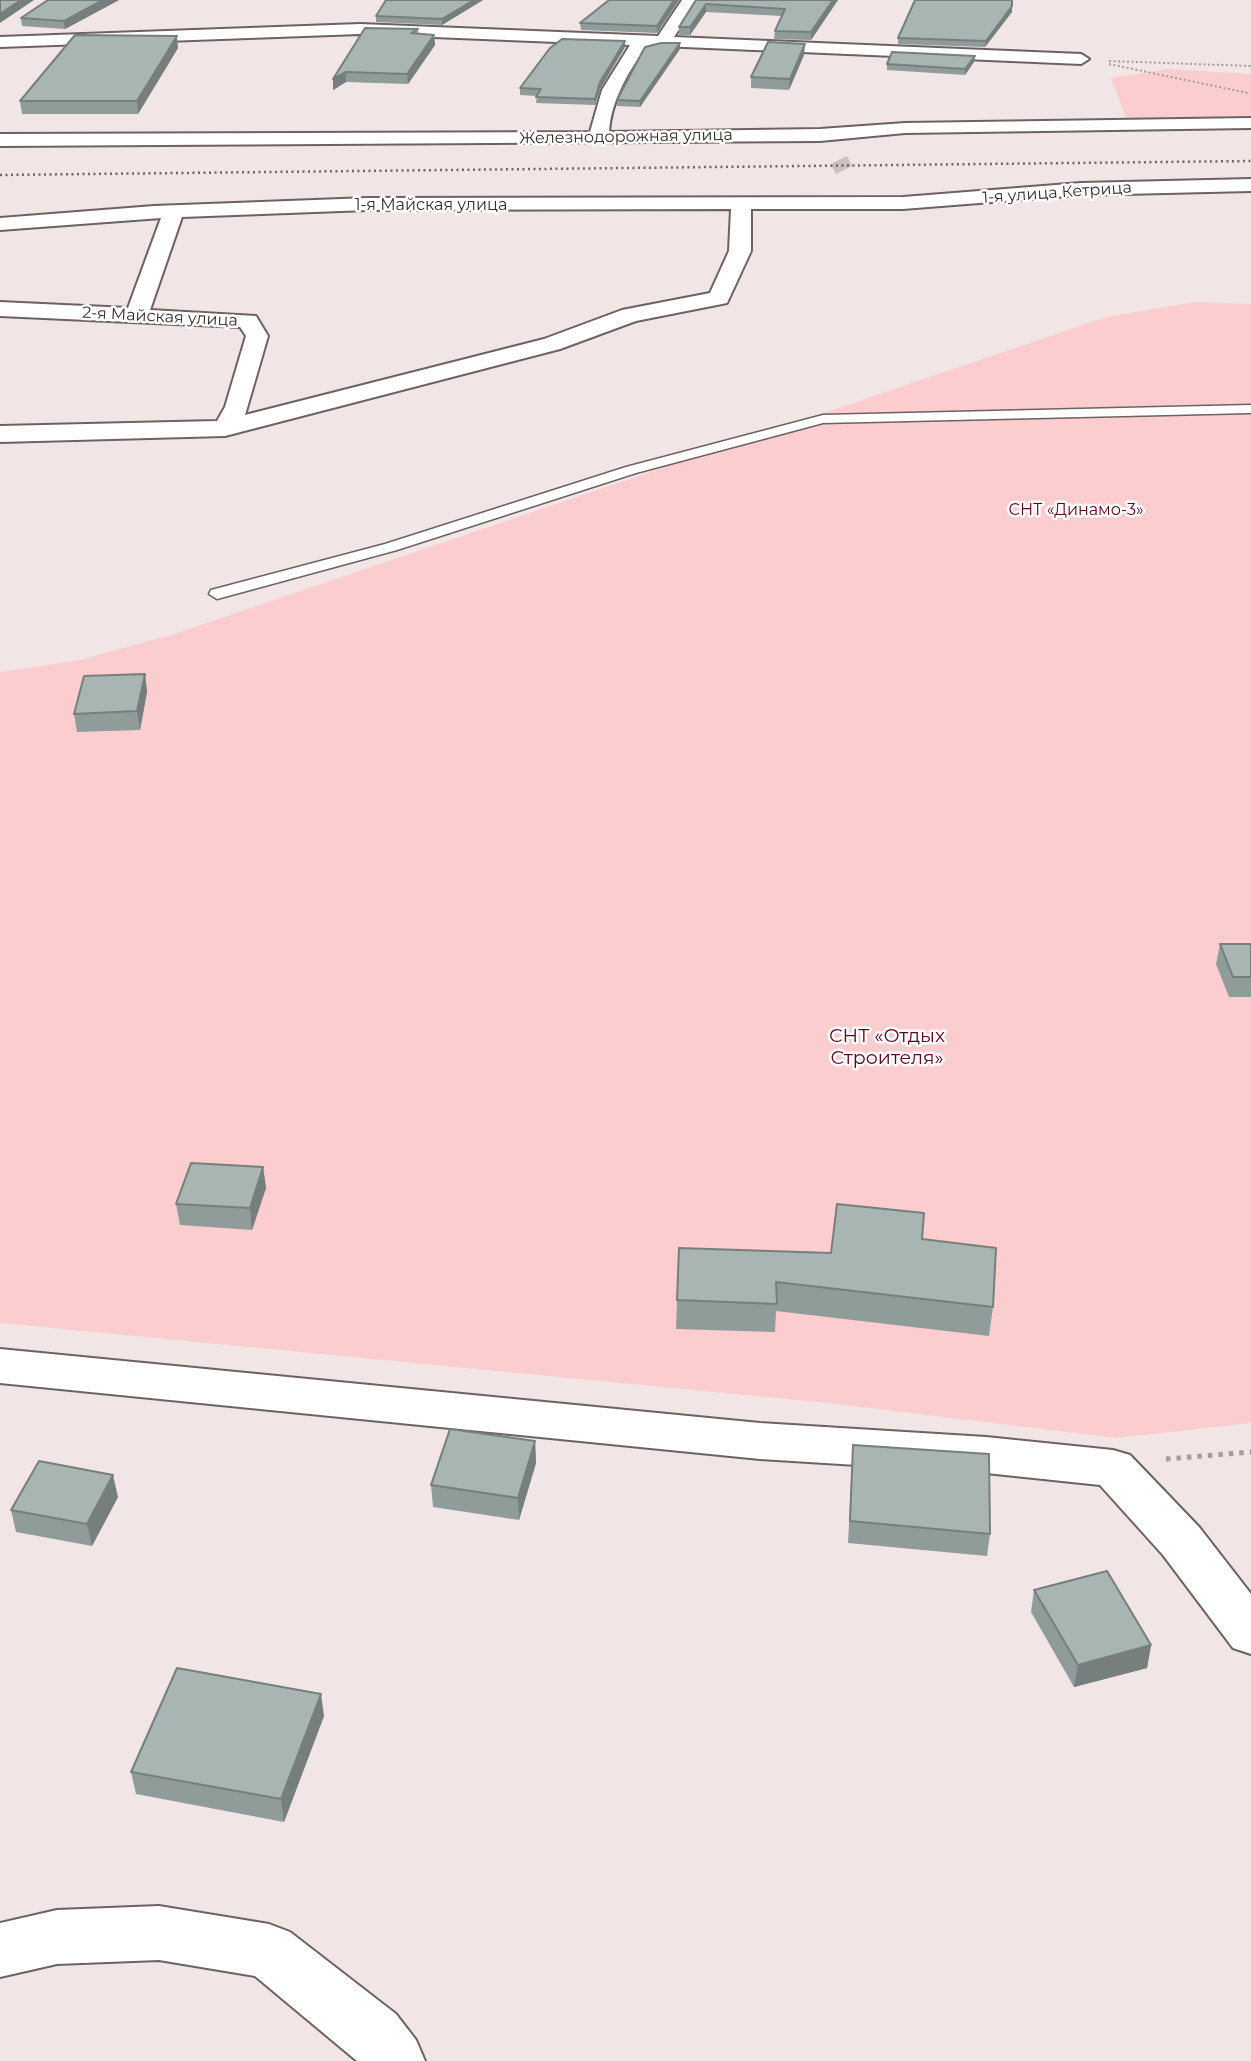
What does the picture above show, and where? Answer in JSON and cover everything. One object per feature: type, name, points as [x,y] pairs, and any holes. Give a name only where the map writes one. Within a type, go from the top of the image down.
[{"type":"street","points":[[599,138],[600,118],[612,83],[637,47],[663,41],[690,0]]},
{"type":"street","points":[[360,29],[377,14]]},
{"type":"street","points":[[0,42],[360,29],[1081,60]]},
{"type":"street","name":"Железнодорожная улица","points":[[0,139],[599,138],[820,135],[905,128],[1251,123]]},
{"type":"street","points":[[820,135],[832,152]]},
{"type":"street","name":"1-я улица Кетрица","points":[[858,193],[903,203],[1081,189],[1251,185]]},
{"type":"street","name":"1-я Майская улица","points":[[0,224],[174,211],[368,204],[741,204],[858,193]]},
{"type":"street","points":[[0,434],[225,428],[552,344],[630,315],[719,298],[740,251],[741,204]]},
{"type":"street","points":[[137,316],[174,211]]},
{"type":"street","name":"2-я Майская улица","points":[[0,309],[248,321],[257,336],[237,407],[225,428]]},
{"type":"street","points":[[0,1366],[760,1441],[986,1455],[1113,1468],[1181,1541],[1251,1633]]},
{"type":"street","points":[[0,1950],[57,1937],[159,1933],[269,1951],[374,2035],[394,2061]]},
{"type":"lane","points":[[217,594],[391,547],[631,470],[823,419],[1251,409]]},
{"type":"path","points":[[1081,60],[1251,66]]},
{"type":"path","points":[[1081,60],[1251,94]]},
{"type":"path","points":[[1113,1468],[1188,1456],[1251,1452]]},
{"type":"green space","points":[[1168,69],[1251,74],[1251,116],[1126,118],[1111,78]]},
{"type":"green space","name":"СНТ «Отдых Строителя»","points":[[1195,302],[1251,304],[1251,1423],[1116,1438],[828,1403],[0,1323],[0,672],[80,660],[174,634],[1106,317]]},
{"type":"building","points":[[0,0],[21,0],[0,14]]},
{"type":"building","points":[[48,0],[103,0],[64,21],[21,18]]},
{"type":"building","points":[[386,0],[474,0],[442,19],[376,16]]},
{"type":"building","points":[[609,0],[674,0],[657,26],[580,23]]},
{"type":"building","points":[[696,0],[833,0],[811,32],[775,31],[785,9],[706,4],[690,27],[679,27]]},
{"type":"building","points":[[915,0],[1012,0],[1012,6],[986,41],[898,38]]},
{"type":"building","points":[[365,28],[418,29],[411,33],[434,35],[407,74],[346,72],[333,79]]},
{"type":"building","points":[[75,35],[177,36],[137,101],[20,101]]},
{"type":"building","points":[[562,39],[625,41],[600,82],[595,99],[536,97],[541,89],[520,88],[550,48]]},
{"type":"building","points":[[768,42],[805,44],[790,79],[751,77]]},
{"type":"building","points":[[661,43],[680,43],[640,101],[617,100],[645,47]]},
{"type":"building","points":[[892,52],[975,56],[965,69],[887,64]]},
{"type":"building","points":[[145,674],[137,711],[74,714],[84,676]]},
{"type":"building","points":[[1220,944],[1251,944],[1251,977],[1233,977]]},
{"type":"building","points":[[191,1163],[263,1167],[250,1208],[176,1204]]},
{"type":"building","points":[[837,1204],[924,1213],[922,1239],[996,1248],[993,1307],[776,1282],[777,1304],[677,1300],[679,1248],[831,1253]]},
{"type":"building","points":[[450,1429],[535,1441],[518,1498],[431,1485]]},
{"type":"building","points":[[853,1445],[989,1454],[990,1534],[850,1521]]},
{"type":"building","points":[[39,1461],[113,1475],[87,1524],[11,1510]]},
{"type":"building","points":[[1107,1571],[1151,1645],[1078,1665],[1034,1590]]},
{"type":"building","points":[[177,1668],[321,1694],[281,1799],[131,1772]]},
{"type":"tunnel","points":[[839,160],[844,170]]},
{"type":"railway","points":[[0,175],[1251,161]]},
{"type":"park label","name":"СНТ «Динамо-3»","points":[[1076,510]]}]
